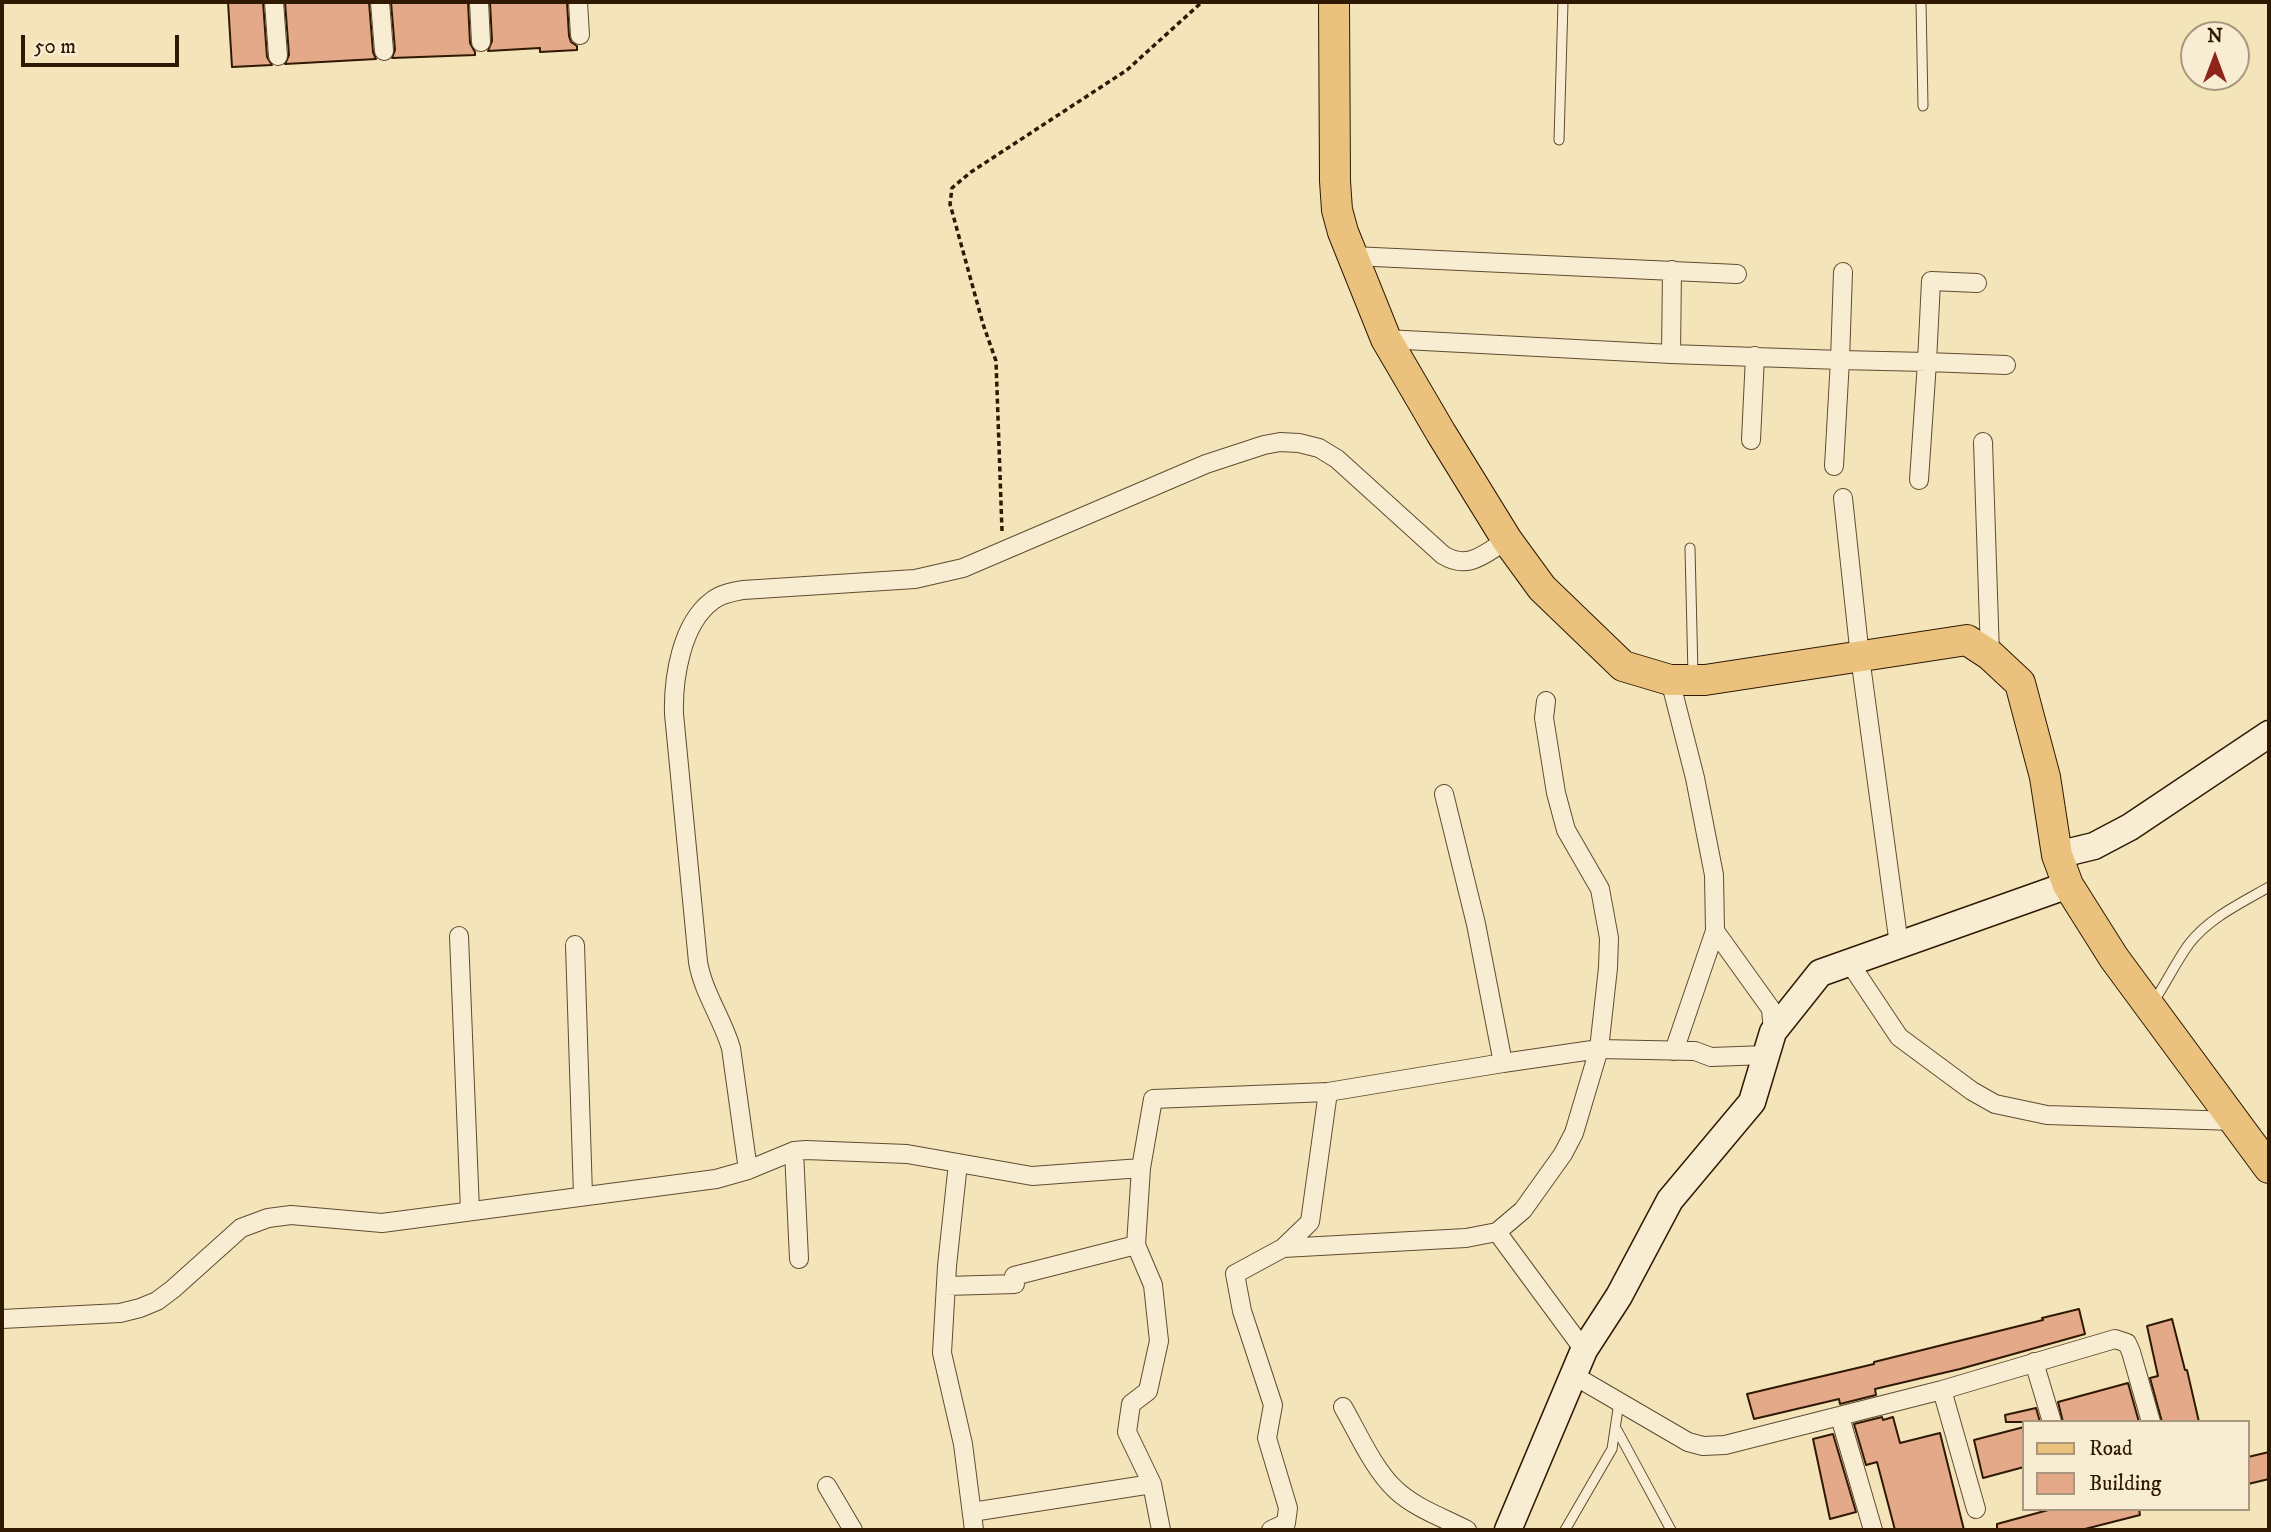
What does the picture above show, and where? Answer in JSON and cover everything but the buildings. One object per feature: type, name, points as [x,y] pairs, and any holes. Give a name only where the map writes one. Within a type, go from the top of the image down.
[{"type":"main road","points":[[1319,2],[1334,77]]},
{"type":"main road","points":[[1334,2],[1335,181],[1338,210],[1353,256],[1386,339],[1507,540],[1542,588],[1623,666],[1681,680],[1705,680],[1967,640],[1990,655],[2020,683],[2045,777],[2057,855],[2074,895],[2114,958],[2269,1168]]},
{"type":"street","points":[[274,2],[278,56]]},
{"type":"street","points":[[380,2],[384,51]]},
{"type":"street","points":[[479,2],[481,42]]},
{"type":"street","points":[[578,2],[580,35]]},
{"type":"street","points":[[1353,256],[1737,274]]},
{"type":"street","points":[[1671,354],[1672,270]]},
{"type":"street","points":[[1834,466],[1843,272]]},
{"type":"street","points":[[1919,480],[1931,281],[1977,283]]},
{"type":"street","points":[[1386,339],[1671,354],[2006,365]]},
{"type":"street","points":[[1751,440],[1755,356]]},
{"type":"street","points":[[748,1170],[731,1048],[726,1031],[700,977],[674,714],[675,677],[679,658],[701,611],[712,600],[743,590],[929,577],[963,568],[1206,464],[1280,442],[1319,448],[1337,459],[1452,561],[1463,563],[1474,560],[1507,540]]},
{"type":"street","points":[[1983,442],[1990,655]]},
{"type":"street","points":[[1843,498],[1860,657],[1899,945]]},
{"type":"street","points":[[1674,1051],[1715,931],[1714,875],[1695,778],[1681,680]]},
{"type":"street","points":[[1283,1248],[1466,1238],[1497,1232],[1523,1210],[1563,1154],[1574,1133],[1599,1049],[1609,938],[1600,889],[1566,830],[1556,793],[1544,718],[1546,701]]},
{"type":"street","points":[[2057,855],[2094,846],[2130,827],[2269,734]]},
{"type":"street","points":[[1444,794],[1476,924],[1503,1063]]},
{"type":"street","points":[[1161,1530],[1152,1484],[1127,1432],[1131,1404],[1148,1391],[1159,1341],[1153,1285],[1136,1245],[1141,1168],[1153,1099],[1328,1092],[1599,1049],[1695,1052],[1711,1057],[1770,1043],[1820,973],[1899,945],[2074,895]]},
{"type":"street","points":[[1508,1530],[1584,1350],[1619,1296],[1670,1200],[1752,1102],[1770,1043],[1770,1009],[1715,931]]},
{"type":"street","points":[[459,936],[470,1211]]},
{"type":"street","points":[[575,945],[583,1195]]},
{"type":"street","points":[[1849,962],[1899,1037],[1972,1091],[1995,1104],[2047,1115],[2235,1121]]},
{"type":"street","points":[[1271,1530],[1286,1523],[1288,1508],[1268,1443],[1273,1405],[1242,1311],[1235,1274],[1283,1248],[1310,1222],[1328,1092]]},
{"type":"street","points":[[794,1151],[799,1259]]},
{"type":"street","points":[[2,1319],[120,1313],[140,1308],[158,1301],[241,1228],[268,1218],[291,1215],[382,1223],[716,1179],[748,1170],[794,1151],[907,1154],[1032,1176],[1141,1168]]},
{"type":"street","points":[[958,1163],[946,1286],[943,1353],[963,1444],[974,1530]]},
{"type":"street","points":[[1497,1232],[1584,1350]]},
{"type":"street","points":[[946,1286],[1015,1280],[1136,1245]]},
{"type":"street","points":[[1573,1376],[1688,1442],[1703,1446],[1725,1445],[1942,1390],[2115,1339],[2127,1343],[2150,1420]]},
{"type":"street","points":[[2034,1362],[2051,1420]]},
{"type":"street","points":[[1942,1390],[1976,1509]]},
{"type":"street","points":[[1343,1407],[1385,1478],[1395,1490],[1467,1530]]},
{"type":"street","points":[[1840,1417],[1873,1530]]},
{"type":"street","points":[[972,1512],[1152,1484]]},
{"type":"street","points":[[827,1486],[853,1530]]},
{"type":"lane","points":[[1559,140],[1563,2]]},
{"type":"lane","points":[[1921,2],[1923,106]]},
{"type":"lane","points":[[1681,680],[1690,548]]},
{"type":"lane","points":[[2151,1007],[2189,944],[2203,929],[2269,887]]},
{"type":"lane","points":[[1565,1530],[1612,1449],[1616,1429],[1626,1404]]},
{"type":"lane","points":[[1616,1429],[1671,1530]]},
{"type":"path","points":[[1002,551],[996,361],[982,324],[950,204],[952,188],[971,172],[1127,70],[1202,2]]}]
